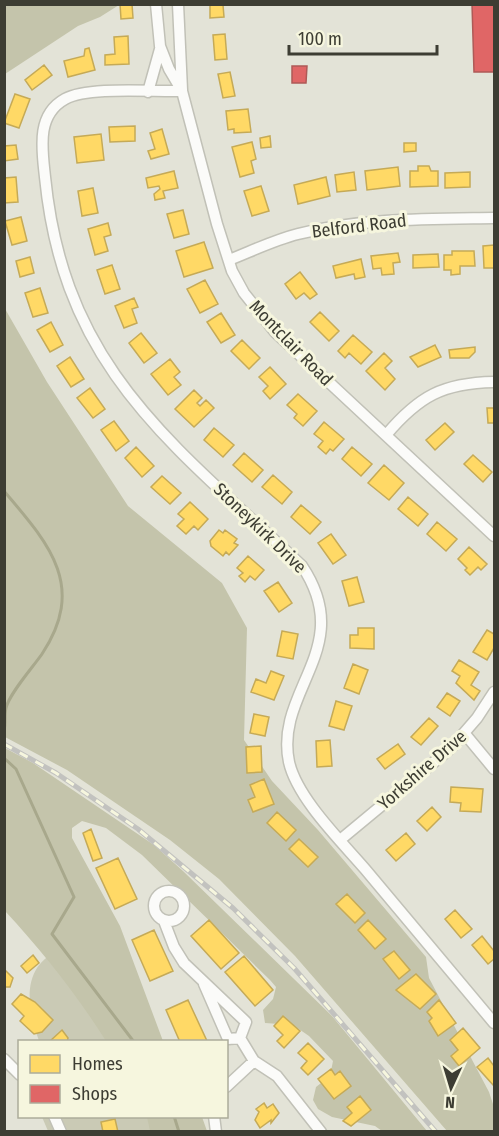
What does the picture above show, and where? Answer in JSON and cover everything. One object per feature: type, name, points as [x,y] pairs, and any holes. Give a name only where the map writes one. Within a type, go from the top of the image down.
[{"type":"street","name":"Montclair Road","points":[[156,4],[160,46],[169,69],[182,91]]},
{"type":"street","name":"Montclair Road","points":[[178,4],[182,91],[229,260],[244,293],[275,332],[495,536]]},
{"type":"street","points":[[148,92],[160,46]]},
{"type":"street","name":"Stoneykirk Drive","points":[[182,91],[86,93],[65,100],[50,112],[42,137],[52,232],[72,297],[86,328],[121,387],[161,433],[302,566],[310,578],[319,603],[321,637],[316,657],[291,722],[287,749],[296,782],[340,840],[495,1023]]},
{"type":"street","name":"Belford Road","points":[[229,260],[270,242],[330,227],[397,220],[495,218]]},
{"type":"street","points":[[386,435],[411,407],[434,393],[460,384],[495,382]]},
{"type":"street","name":"Yorkshire Drive","points":[[340,840],[465,734],[495,692]]},
{"type":"street","points":[[465,734],[495,769]]},
{"type":"street","points":[[164,921],[174,947],[184,963],[246,1022],[240,1038]]},
{"type":"street","points":[[202,980],[228,1039],[240,1038]]},
{"type":"street","points":[[240,1038],[254,1062],[277,1076],[321,1131]]},
{"type":"street","points":[[4,1059],[18,1073]]},
{"type":"street","points":[[228,1085],[254,1062]]},
{"type":"green space","points":[[5,4],[119,5],[100,17],[78,26],[5,74]]},
{"type":"green space","points":[[4,307],[47,382],[128,506],[222,583],[247,628],[244,740],[272,781],[318,830],[426,957],[429,978],[489,1092],[494,1107],[494,1131],[447,1131],[295,956],[219,879],[170,840],[67,770],[5,737]]},
{"type":"green space","points":[[5,748],[33,763],[154,845],[183,871],[332,1016],[427,1131],[382,1131],[375,1126],[332,1117],[318,1109],[313,1100],[316,1087],[330,1076],[333,1061],[309,1036],[293,1025],[265,1023],[263,1010],[273,999],[276,987],[142,855],[106,828],[82,821],[72,828],[72,838],[120,926],[163,1040],[105,1040],[58,974],[5,911]]},
{"type":"green space","points":[[61,946],[133,1040],[39,1040],[30,1005],[30,986],[37,968]]},
{"type":"green space","points":[[42,1118],[201,1118],[203,1131],[48,1131]]},
{"type":"green space","points":[[147,1118],[202,1118],[207,1131],[150,1131]]},
{"type":"building: Homes","points":[[120,4],[132,4],[133,18],[121,19]]},
{"type":"building: Homes","points":[[210,4],[230,4],[223,5],[224,17],[210,18]]},
{"type":"building: Homes","points":[[225,34],[227,59],[215,60],[213,35]]},
{"type":"building: Homes","points":[[128,36],[129,64],[105,65],[105,55],[115,54],[114,37]]},
{"type":"building: Homes","points":[[89,48],[95,70],[68,77],[64,61],[84,56],[85,49]]},
{"type":"building: Homes","points":[[44,65],[52,75],[32,90],[25,80]]},
{"type":"building: Homes","points":[[230,72],[235,96],[223,98],[218,74]]},
{"type":"building: Homes","points":[[15,94],[30,99],[19,128],[4,123]]},
{"type":"building: Homes","points":[[248,109],[251,132],[234,133],[234,129],[228,130],[226,111]]},
{"type":"building: Homes","points":[[135,126],[135,141],[110,142],[109,127]]},
{"type":"building: Homes","points":[[162,129],[169,154],[151,159],[148,151],[155,149],[150,133]]},
{"type":"building: Homes","points":[[101,134],[104,160],[77,163],[74,137]]},
{"type":"building: Homes","points":[[270,136],[271,147],[261,148],[260,138]]},
{"type":"building: Homes","points":[[252,142],[256,159],[251,161],[254,173],[240,177],[232,147]]},
{"type":"building: Homes","points":[[404,143],[416,143],[416,151],[404,152]]},
{"type":"building: Homes","points":[[16,145],[18,159],[4,161],[4,146]]},
{"type":"building: Homes","points":[[418,166],[429,166],[431,171],[438,171],[438,186],[410,187],[410,171],[418,171]]},
{"type":"building: Homes","points":[[398,167],[400,186],[367,190],[365,171]]},
{"type":"building: Homes","points":[[174,171],[178,188],[163,191],[165,198],[155,200],[154,194],[160,189],[159,186],[148,188],[146,178]]},
{"type":"building: Homes","points":[[354,172],[356,190],[337,192],[335,175]]},
{"type":"building: Homes","points":[[470,172],[470,187],[445,188],[445,173]]},
{"type":"building: Homes","points":[[16,177],[18,202],[4,203],[4,178]]},
{"type":"building: Homes","points":[[326,177],[330,196],[298,204],[294,185]]},
{"type":"building: Homes","points":[[261,186],[269,211],[252,216],[244,191]]},
{"type":"building: Homes","points":[[93,188],[98,213],[82,216],[78,191]]},
{"type":"building: Homes","points":[[183,210],[189,234],[174,238],[167,214]]},
{"type":"building: Homes","points":[[21,217],[27,241],[12,245],[5,221]]},
{"type":"building: Homes","points":[[108,223],[111,235],[104,237],[108,251],[95,255],[88,229]]},
{"type":"building: Homes","points":[[204,242],[213,268],[184,277],[176,251]]},
{"type":"building: Homes","points":[[494,245],[494,268],[484,268],[483,246]]},
{"type":"building: Homes","points":[[452,251],[474,251],[475,266],[460,266],[460,274],[451,275],[451,270],[444,270],[444,255],[452,255]]},
{"type":"building: Homes","points":[[398,253],[400,262],[393,263],[394,274],[382,275],[381,268],[373,269],[371,256]]},
{"type":"building: Homes","points":[[438,254],[439,267],[413,268],[413,255]]},
{"type":"building: Homes","points":[[30,257],[34,273],[20,277],[16,261]]},
{"type":"building: Homes","points":[[361,259],[365,277],[355,279],[354,274],[336,278],[333,266]]},
{"type":"building: Homes","points":[[112,265],[120,289],[105,294],[97,270]]},
{"type":"building: Homes","points":[[300,272],[317,294],[310,299],[304,293],[296,299],[285,284]]},
{"type":"building: Homes","points":[[205,280],[218,304],[200,313],[187,289]]},
{"type":"building: Homes","points":[[40,288],[48,313],[33,317],[25,293]]},
{"type":"building: Homes","points":[[134,298],[138,307],[132,309],[137,323],[124,328],[115,306]]},
{"type":"building: Homes","points":[[320,312],[339,331],[329,341],[310,322]]},
{"type":"building: Homes","points":[[221,313],[235,335],[221,343],[207,322]]},
{"type":"building: Homes","points":[[51,322],[63,345],[50,352],[37,330]]},
{"type":"building: Homes","points":[[141,333],[157,353],[144,363],[129,343]]},
{"type":"building: Homes","points":[[353,335],[372,352],[361,364],[349,353],[345,358],[338,351]]},
{"type":"building: Homes","points":[[242,340],[260,358],[249,369],[231,351]]},
{"type":"building: Homes","points":[[435,345],[441,357],[418,367],[410,357]]},
{"type":"building: Homes","points":[[475,347],[475,352],[469,358],[450,358],[449,350]]},
{"type":"building: Homes","points":[[384,353],[392,361],[385,368],[395,379],[385,390],[366,371]]},
{"type":"building: Homes","points":[[70,357],[84,379],[71,387],[57,366]]},
{"type":"building: Homes","points":[[170,359],[180,372],[174,377],[181,385],[168,395],[151,374]]},
{"type":"building: Homes","points":[[270,367],[286,384],[270,399],[263,391],[268,386],[259,377]]},
{"type":"building: Homes","points":[[90,388],[105,409],[93,418],[77,398]]},
{"type":"building: Homes","points":[[194,390],[202,398],[197,403],[200,406],[206,400],[214,408],[194,427],[175,409]]},
{"type":"building: Homes","points":[[298,394],[317,411],[303,426],[294,418],[297,414],[287,405]]},
{"type":"building: Homes","points":[[487,408],[494,408],[494,423],[488,423]]},
{"type":"building: Homes","points":[[114,421],[129,441],[116,451],[101,430]]},
{"type":"building: Homes","points":[[324,422],[344,439],[333,451],[330,449],[326,454],[318,447],[323,441],[314,434]]},
{"type":"building: Homes","points":[[445,423],[454,432],[435,450],[426,440]]},
{"type":"building: Homes","points":[[214,428],[234,445],[223,457],[204,440]]},
{"type":"building: Homes","points":[[136,447],[154,466],[142,477],[125,458]]},
{"type":"building: Homes","points":[[352,447],[372,464],[361,476],[342,459]]},
{"type":"building: Homes","points":[[244,453],[263,470],[252,482],[233,465]]},
{"type":"building: Homes","points":[[473,455],[492,472],[483,482],[464,464]]},
{"type":"building: Homes","points":[[384,465],[404,483],[389,500],[368,483]]},
{"type":"building: Homes","points":[[273,475],[292,492],[282,504],[262,487]]},
{"type":"building: Homes","points":[[162,476],[181,493],[170,504],[151,487]]},
{"type":"building: Homes","points":[[408,497],[428,514],[418,526],[398,509]]},
{"type":"building: Homes","points":[[190,502],[208,519],[198,530],[194,526],[186,534],[177,526],[184,519],[178,514]]},
{"type":"building: Homes","points":[[301,505],[321,522],[310,534],[291,517]]},
{"type":"building: Homes","points":[[437,522],[457,539],[446,551],[427,534]]},
{"type":"building: Homes","points":[[219,530],[223,533],[225,530],[237,539],[234,543],[238,545],[229,555],[226,552],[223,556],[211,546],[210,541]]},
{"type":"building: Homes","points":[[331,534],[346,555],[333,564],[318,543]]},
{"type":"building: Homes","points":[[469,547],[487,564],[481,570],[478,567],[470,575],[458,559]]},
{"type":"building: Homes","points":[[248,556],[264,570],[255,580],[250,576],[245,582],[239,576],[243,573],[237,568]]},
{"type":"building: Homes","points":[[357,577],[364,602],[349,606],[342,581]]},
{"type":"building: Homes","points":[[278,582],[292,603],[279,612],[264,591]]},
{"type":"building: Homes","points":[[358,628],[374,628],[374,649],[350,648],[350,635],[358,635]]},
{"type":"building: Homes","points":[[487,630],[494,634],[494,648],[487,660],[473,652]]},
{"type":"building: Homes","points":[[282,631],[298,634],[293,659],[277,656]]},
{"type":"building: Homes","points":[[459,660],[479,672],[471,685],[480,691],[474,700],[456,683],[460,676],[452,671]]},
{"type":"building: Homes","points":[[353,664],[368,670],[359,694],[344,688]]},
{"type":"building: Homes","points":[[271,671],[284,676],[274,700],[251,692],[256,679],[266,683]]},
{"type":"building: Homes","points":[[447,693],[460,701],[450,716],[437,707]]},
{"type":"building: Homes","points":[[336,701],[352,706],[344,730],[329,726]]},
{"type":"building: Homes","points":[[254,714],[269,717],[265,736],[250,733]]},
{"type":"building: Homes","points":[[429,718],[438,726],[421,745],[411,737]]},
{"type":"building: Homes","points":[[330,740],[332,766],[317,767],[316,741]]},
{"type":"building: Homes","points":[[398,744],[405,754],[385,769],[377,759]]},
{"type":"building: Homes","points":[[261,746],[262,772],[247,773],[246,747]]},
{"type":"building: Homes","points":[[264,779],[274,804],[253,812],[248,800],[255,797],[250,785]]},
{"type":"building: Homes","points":[[451,787],[483,789],[481,812],[460,811],[461,803],[450,802]]},
{"type":"building: Homes","points":[[432,807],[441,817],[427,831],[417,821]]},
{"type":"building: Homes","points":[[277,812],[296,830],[286,841],[267,823]]},
{"type":"building: Homes","points":[[91,829],[102,858],[93,861],[83,833]]},
{"type":"building: Homes","points":[[406,833],[415,844],[396,861],[386,850]]},
{"type":"building: Homes","points":[[299,839],[318,857],[308,867],[289,849]]},
{"type":"building: Homes","points":[[118,858],[137,899],[115,909],[96,868]]},
{"type":"building: Homes","points":[[347,894],[365,913],[355,923],[336,904]]},
{"type":"building: Homes","points":[[455,910],[472,929],[461,938],[445,919]]},
{"type":"building: Homes","points":[[209,920],[239,953],[221,969],[191,936]]},
{"type":"building: Homes","points":[[368,920],[386,939],[375,949],[358,930]]},
{"type":"building: Homes","points":[[154,930],[173,971],[150,981],[132,940]]},
{"type":"building: Homes","points":[[482,936],[494,951],[494,959],[488,964],[472,945]]},
{"type":"building: Homes","points":[[394,951],[410,970],[399,979],[383,959]]},
{"type":"building: Homes","points":[[33,955],[39,963],[27,973],[21,966]]},
{"type":"building: Homes","points":[[244,956],[273,990],[255,1006],[225,972]]},
{"type":"building: Homes","points":[[4,969],[13,978],[10,987],[4,987]]},
{"type":"building: Homes","points":[[416,974],[436,994],[420,1009],[396,990]]},
{"type":"building: Homes","points":[[21,994],[35,1002],[53,1020],[42,1032],[34,1034],[20,1021],[24,1016],[12,1004]]},
{"type":"building: Homes","points":[[188,1000],[207,1040],[179,1040],[166,1010]]},
{"type":"building: Homes","points":[[439,1000],[456,1023],[438,1036],[429,1021],[432,1018],[427,1012]]},
{"type":"building: Homes","points":[[283,1016],[300,1031],[284,1048],[277,1041],[283,1035],[274,1026]]},
{"type":"building: Homes","points":[[463,1028],[480,1048],[459,1066],[451,1056],[458,1050],[450,1040]]},
{"type":"building: Homes","points":[[62,1030],[68,1038],[68,1040],[51,1040]]},
{"type":"building: Homes","points":[[308,1043],[324,1059],[308,1075],[301,1068],[307,1061],[298,1053]]},
{"type":"building: Homes","points":[[488,1058],[494,1066],[494,1086],[477,1067]]},
{"type":"building: Homes","points":[[331,1069],[335,1075],[340,1071],[351,1086],[334,1099],[318,1079]]},
{"type":"building: Homes","points":[[360,1096],[371,1110],[351,1126],[343,1121],[352,1113],[347,1107]]},
{"type":"building: Homes","points":[[264,1103],[267,1108],[273,1104],[279,1113],[271,1123],[271,1120],[260,1128],[255,1120],[259,1112],[256,1109]]},
{"type":"building: Homes","points":[[115,1119],[118,1132],[103,1132],[101,1122]]},
{"type":"building: Shops","points":[[472,4],[494,4],[494,72],[474,72]]},
{"type":"building: Shops","points":[[306,33],[318,34],[317,43],[306,43]]},
{"type":"building: Shops","points":[[292,66],[307,66],[306,83],[292,83]]},
{"type":"waterway","points":[[4,491],[48,548],[57,567],[62,587],[61,607],[55,630],[42,654],[8,702],[4,731]]},
{"type":"waterway","points":[[4,758],[16,769],[74,897],[52,934],[132,1040]]},
{"type":"waterway","points":[[175,1118],[179,1132]]},
{"type":"railway","points":[[4,744],[56,773],[138,829],[233,908],[294,968],[436,1132]]}]
